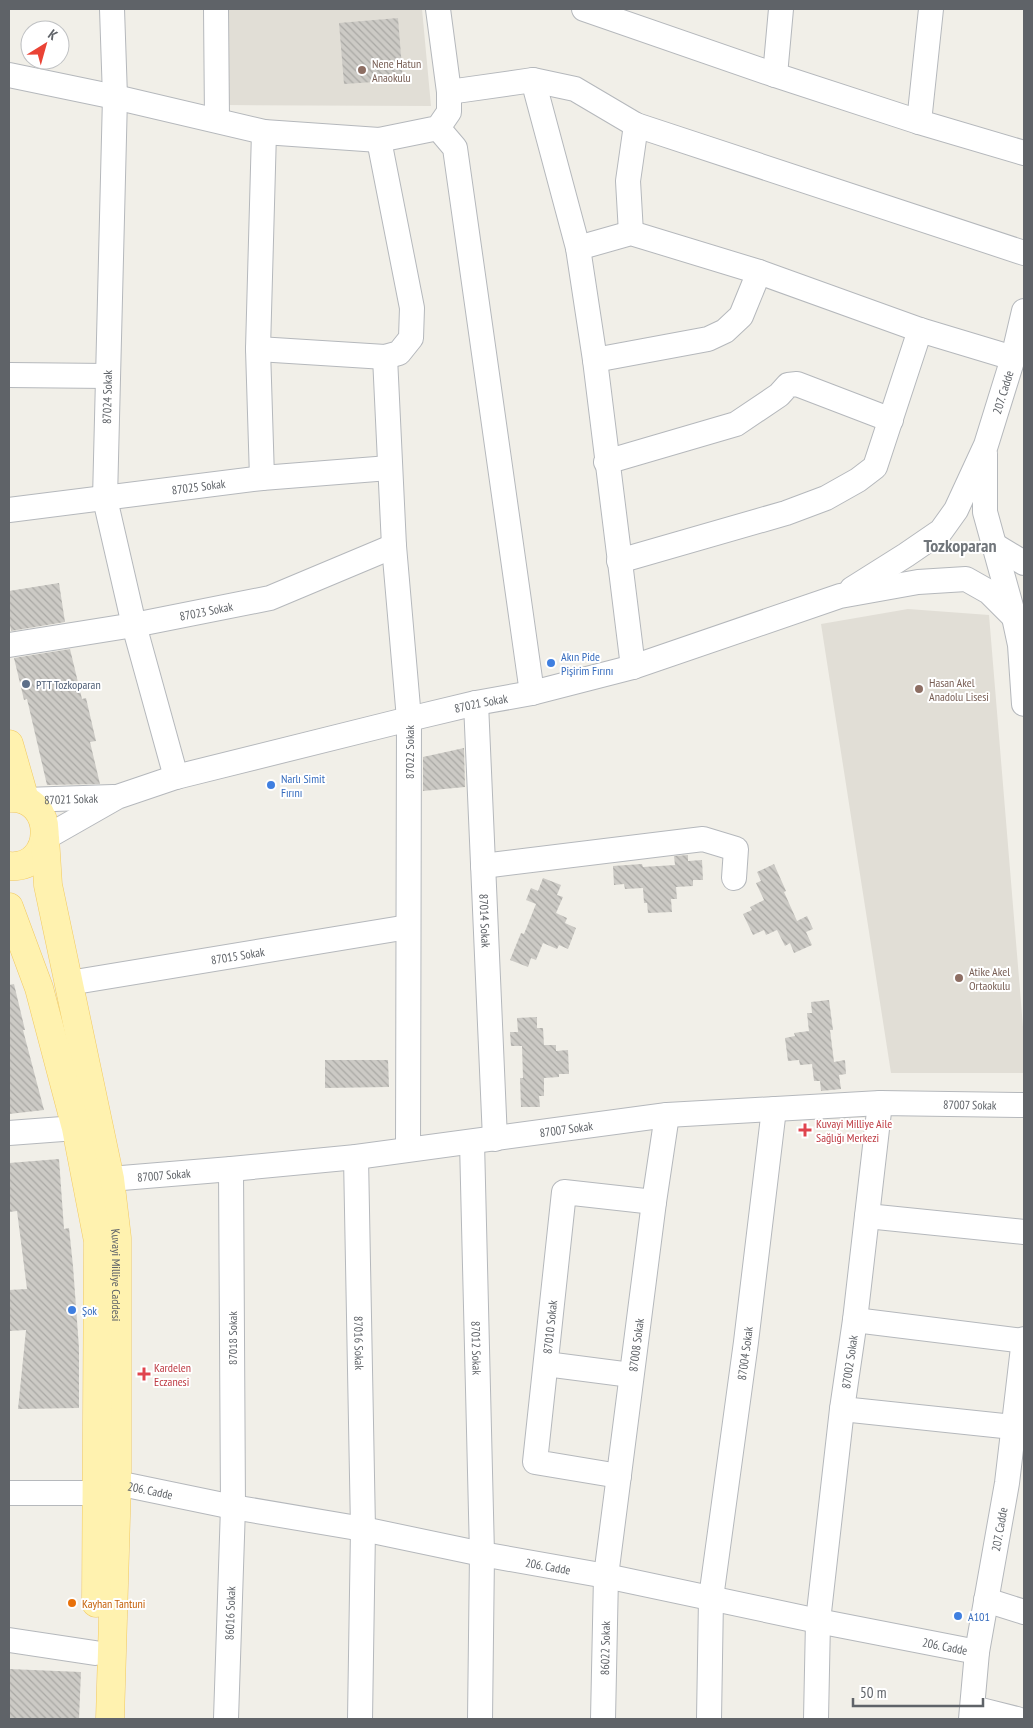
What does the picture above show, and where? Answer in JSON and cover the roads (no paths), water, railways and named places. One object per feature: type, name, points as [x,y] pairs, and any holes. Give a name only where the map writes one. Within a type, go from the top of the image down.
[{"type":"main road","points":[[9,744],[17,799]]},
{"type":"main road","name":"Kuvayi Milliye Caddesi","points":[[17,799],[34,807],[41,816],[45,827],[48,884],[110,1179],[118,1238],[93,1719]]},
{"type":"main road","points":[[9,866],[24,864],[34,858],[41,849],[45,838]]},
{"type":"main road","name":"Kuvayi Milliye Caddesi","points":[[9,907],[39,988],[76,1128],[98,1241],[106,1488],[110,1719]]},
{"type":"street","name":"87024 Sokak","points":[[112,9],[115,97],[105,499],[134,626],[176,777]]},
{"type":"street","points":[[216,9],[216,120]]},
{"type":"street","points":[[9,75],[115,97],[264,132],[379,140],[438,128],[449,112],[449,92],[438,9]]},
{"type":"street","points":[[584,9],[775,75],[919,122],[1024,153]]},
{"type":"street","points":[[775,75],[781,9]]},
{"type":"street","points":[[919,122],[931,9]]},
{"type":"street","points":[[449,92],[533,80],[575,89],[636,125],[1024,253]]},
{"type":"street","points":[[533,80],[578,248],[595,360],[606,462],[633,667]]},
{"type":"street","points":[[631,232],[628,181],[636,125]]},
{"type":"street","points":[[438,128],[455,148],[532,692]]},
{"type":"street","points":[[262,478],[258,349],[264,132]]},
{"type":"street","points":[[258,349],[385,357],[399,353],[411,338],[412,308],[379,140]]},
{"type":"street","points":[[578,248],[631,232],[759,272],[920,330],[1018,351]]},
{"type":"street","points":[[595,360],[708,339],[725,331],[741,316],[759,272]]},
{"type":"street","name":"207. Cadde","points":[[986,445],[1018,351],[1024,311]]},
{"type":"street","points":[[620,561],[786,513],[826,498],[875,468],[920,330]]},
{"type":"street","name":"87022 Sokak","points":[[385,357],[394,546],[409,719],[408,1149]]},
{"type":"street","points":[[9,375],[108,376]]},
{"type":"street","points":[[606,462],[736,424],[779,395],[788,385],[797,384],[891,420]]},
{"type":"street","points":[[986,445],[956,510],[936,539],[936,558],[940,567],[947,574],[956,578],[966,579],[989,592],[1014,617]]},
{"type":"street","points":[[986,445],[985,512],[1022,645],[1024,704]]},
{"type":"street","name":"87025 Sokak","points":[[9,510],[262,478],[389,468]]},
{"type":"street","points":[[967,520],[985,528],[994,545],[994,555],[990,565],[976,577],[918,582],[840,596],[906,555],[949,524],[958,521],[967,520]]},
{"type":"street","points":[[994,545],[1024,564]]},
{"type":"street","name":"87023 Sokak","points":[[9,645],[134,626],[270,598],[394,546]]},
{"type":"street","name":"87021 Sokak","points":[[45,838],[117,797],[176,777],[409,719],[532,692],[633,667],[840,596]]},
{"type":"street","name":"87014 Sokak","points":[[476,703],[483,866],[484,1140]]},
{"type":"street","name":"87021 Sokak","points":[[17,799],[117,797]]},
{"type":"street","points":[[483,866],[703,839],[736,849],[734,878]]},
{"type":"street","name":"87015 Sokak","points":[[69,983],[408,927]]},
{"type":"street","name":"87007 Sokak","points":[[110,1179],[356,1157],[667,1115],[880,1102],[1024,1105]]},
{"type":"street","name":"87002 Sokak","points":[[816,1719],[818,1621],[842,1410],[868,1216],[880,1102]]},
{"type":"street","name":"87004 Sokak","points":[[709,1719],[712,1598],[748,1332],[774,1109]]},
{"type":"street","name":"87008 Sokak","points":[[606,1576],[631,1375],[667,1115]]},
{"type":"street","points":[[9,1133],[76,1128]]},
{"type":"street","name":"87012 Sokak","points":[[480,1719],[484,1140]]},
{"type":"street","name":"87016 Sokak","points":[[356,1157],[363,1529],[360,1719]]},
{"type":"street","name":"87018 Sokak","points":[[231,1169],[233,1507]]},
{"type":"street","name":"87010 Sokak","points":[[618,1476],[535,1462],[564,1192],[654,1202]]},
{"type":"street","points":[[868,1216],[1024,1232]]},
{"type":"street","points":[[855,1320],[1024,1340]]},
{"type":"street","name":"207. Cadde","points":[[972,1714],[977,1652],[986,1600],[1016,1486],[1013,1427],[1023,1373],[1024,1340]]},
{"type":"street","points":[[546,1364],[631,1375]]},
{"type":"street","points":[[842,1410],[1013,1427]]},
{"type":"street","name":"206. Cadde","points":[[9,1493],[106,1488],[233,1507],[363,1529],[482,1554],[606,1576],[818,1621],[977,1652]]},
{"type":"street","name":"86016 Sokak","points":[[226,1719],[233,1507]]},
{"type":"street","name":"86022 Sokak","points":[[603,1719],[606,1576]]},
{"type":"street","points":[[986,1600],[1024,1612]]},
{"type":"street","points":[[9,1640],[95,1653]]},
{"type":"street","points":[[972,1714],[1017,1719]]},
{"type":"place","name":"Nene Hatun Anaokulu","points":[[362,70]]},
{"type":"place","name":"Akın Pide Pişirim Fırını","points":[[551,663]]},
{"type":"place","name":"PTT Tozkoparan","points":[[26,684]]},
{"type":"place","name":"Hasan Akel Anadolu Lisesi","points":[[919,689]]},
{"type":"place","name":"Narlı Simit Fırını","points":[[271,785]]},
{"type":"place","name":"Atike Akel Ortaokulu","points":[[959,978]]},
{"type":"place","name":"Kuvayi Milliye Aile Sağlığı Merkezi","points":[[805,1130]]},
{"type":"place","name":"Şok","points":[[72,1310]]},
{"type":"place","name":"Kardelen Eczanesi","points":[[144,1374]]},
{"type":"place","name":"Kayhan Tantuni","points":[[72,1603]]},
{"type":"place","name":"A101","points":[[958,1616]]},
{"type":"district","name":"Tozkoparan","points":[[960,545]]}]
